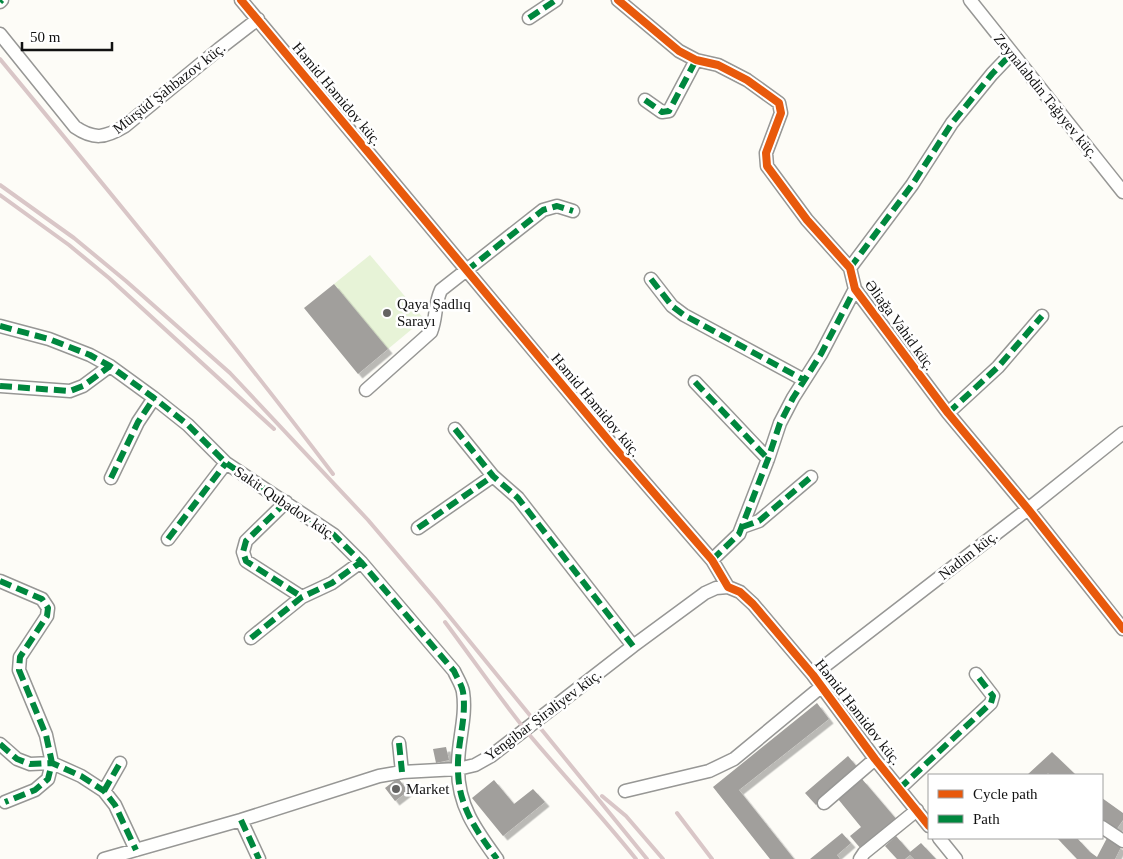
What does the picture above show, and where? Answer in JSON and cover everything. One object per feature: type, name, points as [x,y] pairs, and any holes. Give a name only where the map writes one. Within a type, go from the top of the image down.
[{"type":"street","name":"Həmid Həmidov küç.","points":[[241,0],[615,448],[712,560],[728,587],[740,592],[753,604],[821,686],[928,825]]},
{"type":"street","points":[[529,18],[556,0]]},
{"type":"street","name":"Əliağa Vahid küç.","points":[[618,0],[679,51],[696,60],[718,65],[747,80],[779,103],[781,113],[766,153],[767,166],[807,220],[850,268],[855,290],[948,413],[1028,509],[1123,629]]},
{"type":"street","name":"Zeynalabdin Tağıyev küç.","points":[[970,0],[1123,192]]},
{"type":"street","name":"Mürşüd Şahbazov küç.","points":[[0,34],[75,127],[95,137],[111,135],[125,126],[258,19]]},
{"type":"street","points":[[850,268],[912,185],[952,123],[992,74],[1012,53]]},
{"type":"street","points":[[645,100],[662,112],[669,111],[696,60]]},
{"type":"street","points":[[366,390],[431,332],[436,320],[436,301],[441,290],[544,210],[557,206],[573,211]]},
{"type":"street","points":[[651,279],[672,306],[684,315],[804,380]]},
{"type":"street","points":[[712,560],[739,534],[780,423],[821,354],[855,290]]},
{"type":"street","points":[[948,413],[998,367],[1042,316]]},
{"type":"street","name":"Sakit Qubadov küç.","points":[[0,326],[49,339],[90,355],[110,366],[188,426],[226,463],[334,535],[361,562],[454,671],[463,690],[464,710],[458,769],[462,802],[473,826],[497,859]]},
{"type":"street","points":[[0,386],[70,391],[83,386],[110,366]]},
{"type":"street","points":[[695,382],[768,459]]},
{"type":"street","points":[[111,478],[138,422],[154,398]]},
{"type":"street","points":[[455,429],[493,476],[518,498],[633,646]]},
{"type":"street","name":"Nadim küç.","points":[[812,675],[1028,509],[1123,433]]},
{"type":"street","points":[[168,539],[226,463]]},
{"type":"street","points":[[418,528],[493,476]]},
{"type":"street","points":[[742,527],[759,521],[811,477]]},
{"type":"street","points":[[286,502],[246,541],[243,552],[246,561],[302,598]]},
{"type":"street","points":[[251,638],[302,598],[332,583],[361,562]]},
{"type":"street","points":[[0,581],[42,599],[48,608],[47,616],[20,657],[19,670],[46,735],[52,763],[48,779],[35,790],[5,802]]},
{"type":"street","name":"Yengibar Şirəliyev küç.","points":[[104,859],[241,820],[379,776],[402,772],[458,769],[475,765],[491,756],[705,593],[716,588],[728,587]]},
{"type":"street","points":[[899,789],[991,703],[993,696],[976,674]]},
{"type":"street","points":[[625,791],[709,771],[734,759],[821,686]]},
{"type":"street","points":[[399,743],[402,772]]},
{"type":"street","points":[[0,744],[17,759],[30,764],[52,763],[82,776],[104,791],[116,805],[136,850]]},
{"type":"street","points":[[824,803],[876,759]]},
{"type":"street","points":[[104,791],[120,763]]},
{"type":"street","points":[[860,859],[917,810]]},
{"type":"street","points":[[241,820],[259,859]]},
{"type":"street","points":[[1103,828],[1123,841]]},
{"type":"street","points":[[940,839],[956,859]]},
{"type":"green space","points":[[370,255],[424,319],[388,349],[334,284]]},
{"type":"building","points":[[334,284],[388,349],[358,374],[304,308]]},
{"type":"building","points":[[817,703],[829,719],[739,790],[794,859],[770,859],[713,787]]},
{"type":"building","points":[[446,747],[449,760],[436,763],[433,749]]},
{"type":"building","points":[[1052,752],[1075,774],[1048,773],[1028,774]]},
{"type":"building","points":[[848,756],[858,768],[816,805],[805,793]]},
{"type":"building","points":[[398,778],[408,791],[395,801],[385,788]]},
{"type":"building","points":[[862,779],[897,820],[862,850],[850,836],[861,827],[838,799]]},
{"type":"building","points":[[494,780],[514,804],[533,789],[545,802],[503,836],[472,798]]},
{"type":"building","points":[[1103,799],[1123,813],[1123,820],[1116,830],[1103,821]]},
{"type":"building","points":[[842,833],[851,843],[837,855],[840,859],[810,859]]},
{"type":"building","points":[[896,836],[910,852],[921,843],[936,859],[914,859],[910,855],[905,859],[897,859],[885,846]]},
{"type":"building","points":[[1107,838],[1121,847],[1115,859],[1077,859],[1058,839],[1078,839],[1097,857]]},
{"type":"railway","points":[[0,59],[127,213],[333,474]]},
{"type":"railway","points":[[0,185],[74,238],[126,281],[230,373],[368,520],[436,600],[647,859]]},
{"type":"railway","points":[[0,195],[69,245],[109,278],[274,429]]},
{"type":"railway","points":[[445,622],[527,732],[636,859]]},
{"type":"railway","points":[[602,796],[626,816],[663,859]]},
{"type":"railway","points":[[677,813],[712,859]]},
{"type":"marked path","points":[[529,18],[556,0]]},
{"type":"marked path","points":[[850,268],[912,185],[952,123],[992,74],[1012,53]]},
{"type":"marked path","points":[[645,100],[662,112],[669,111],[696,60]]},
{"type":"marked path","points":[[466,271],[543,210],[557,206],[573,211]]},
{"type":"marked path","points":[[651,279],[672,306],[684,315],[804,380]]},
{"type":"marked path","points":[[712,560],[739,534],[780,423],[793,398],[821,354],[855,289]]},
{"type":"marked path","points":[[948,413],[998,367],[1042,316]]},
{"type":"marked path","points":[[0,326],[49,339],[90,355],[110,366],[188,425],[226,463],[334,535],[361,562],[454,671],[461,684],[464,702],[458,759],[461,795],[475,828],[497,859]]},
{"type":"marked path","points":[[0,386],[70,391],[83,386],[110,366]]},
{"type":"marked path","points":[[695,382],[768,459]]},
{"type":"marked path","points":[[111,478],[138,422],[154,398]]},
{"type":"marked path","points":[[455,429],[493,476],[518,498],[633,646]]},
{"type":"marked path","points":[[168,539],[226,463]]},
{"type":"marked path","points":[[418,528],[493,476]]},
{"type":"marked path","points":[[742,527],[759,521],[811,477]]},
{"type":"marked path","points":[[286,502],[246,541],[243,552],[246,561],[302,597]]},
{"type":"marked path","points":[[251,638],[302,597],[332,583],[361,562]]},
{"type":"marked path","points":[[0,581],[42,599],[48,608],[47,616],[20,657],[19,670],[46,735],[52,763],[48,779],[35,790],[5,802]]},
{"type":"marked path","points":[[899,789],[991,703],[993,696],[976,674]]},
{"type":"marked path","points":[[399,743],[402,772]]},
{"type":"marked path","points":[[0,744],[17,759],[30,764],[52,763],[81,776],[104,791],[115,805],[136,850]]},
{"type":"marked path","points":[[104,791],[120,763]]},
{"type":"marked path","points":[[241,820],[259,859]]},
{"type":"cycle path","points":[[241,0],[615,448],[712,560],[728,587],[740,592],[753,604],[813,675],[875,759],[928,825]]},
{"type":"cycle path","points":[[618,0],[679,51],[696,60],[718,65],[747,80],[779,103],[781,113],[766,153],[767,166],[807,220],[850,268],[855,289],[948,413],[1028,509],[1123,629]]},
{"type":"place","name":"Qaya Şadlıq Sarayı","points":[[387,313]]},
{"type":"place","name":"Market","points":[[396,789]]}]
